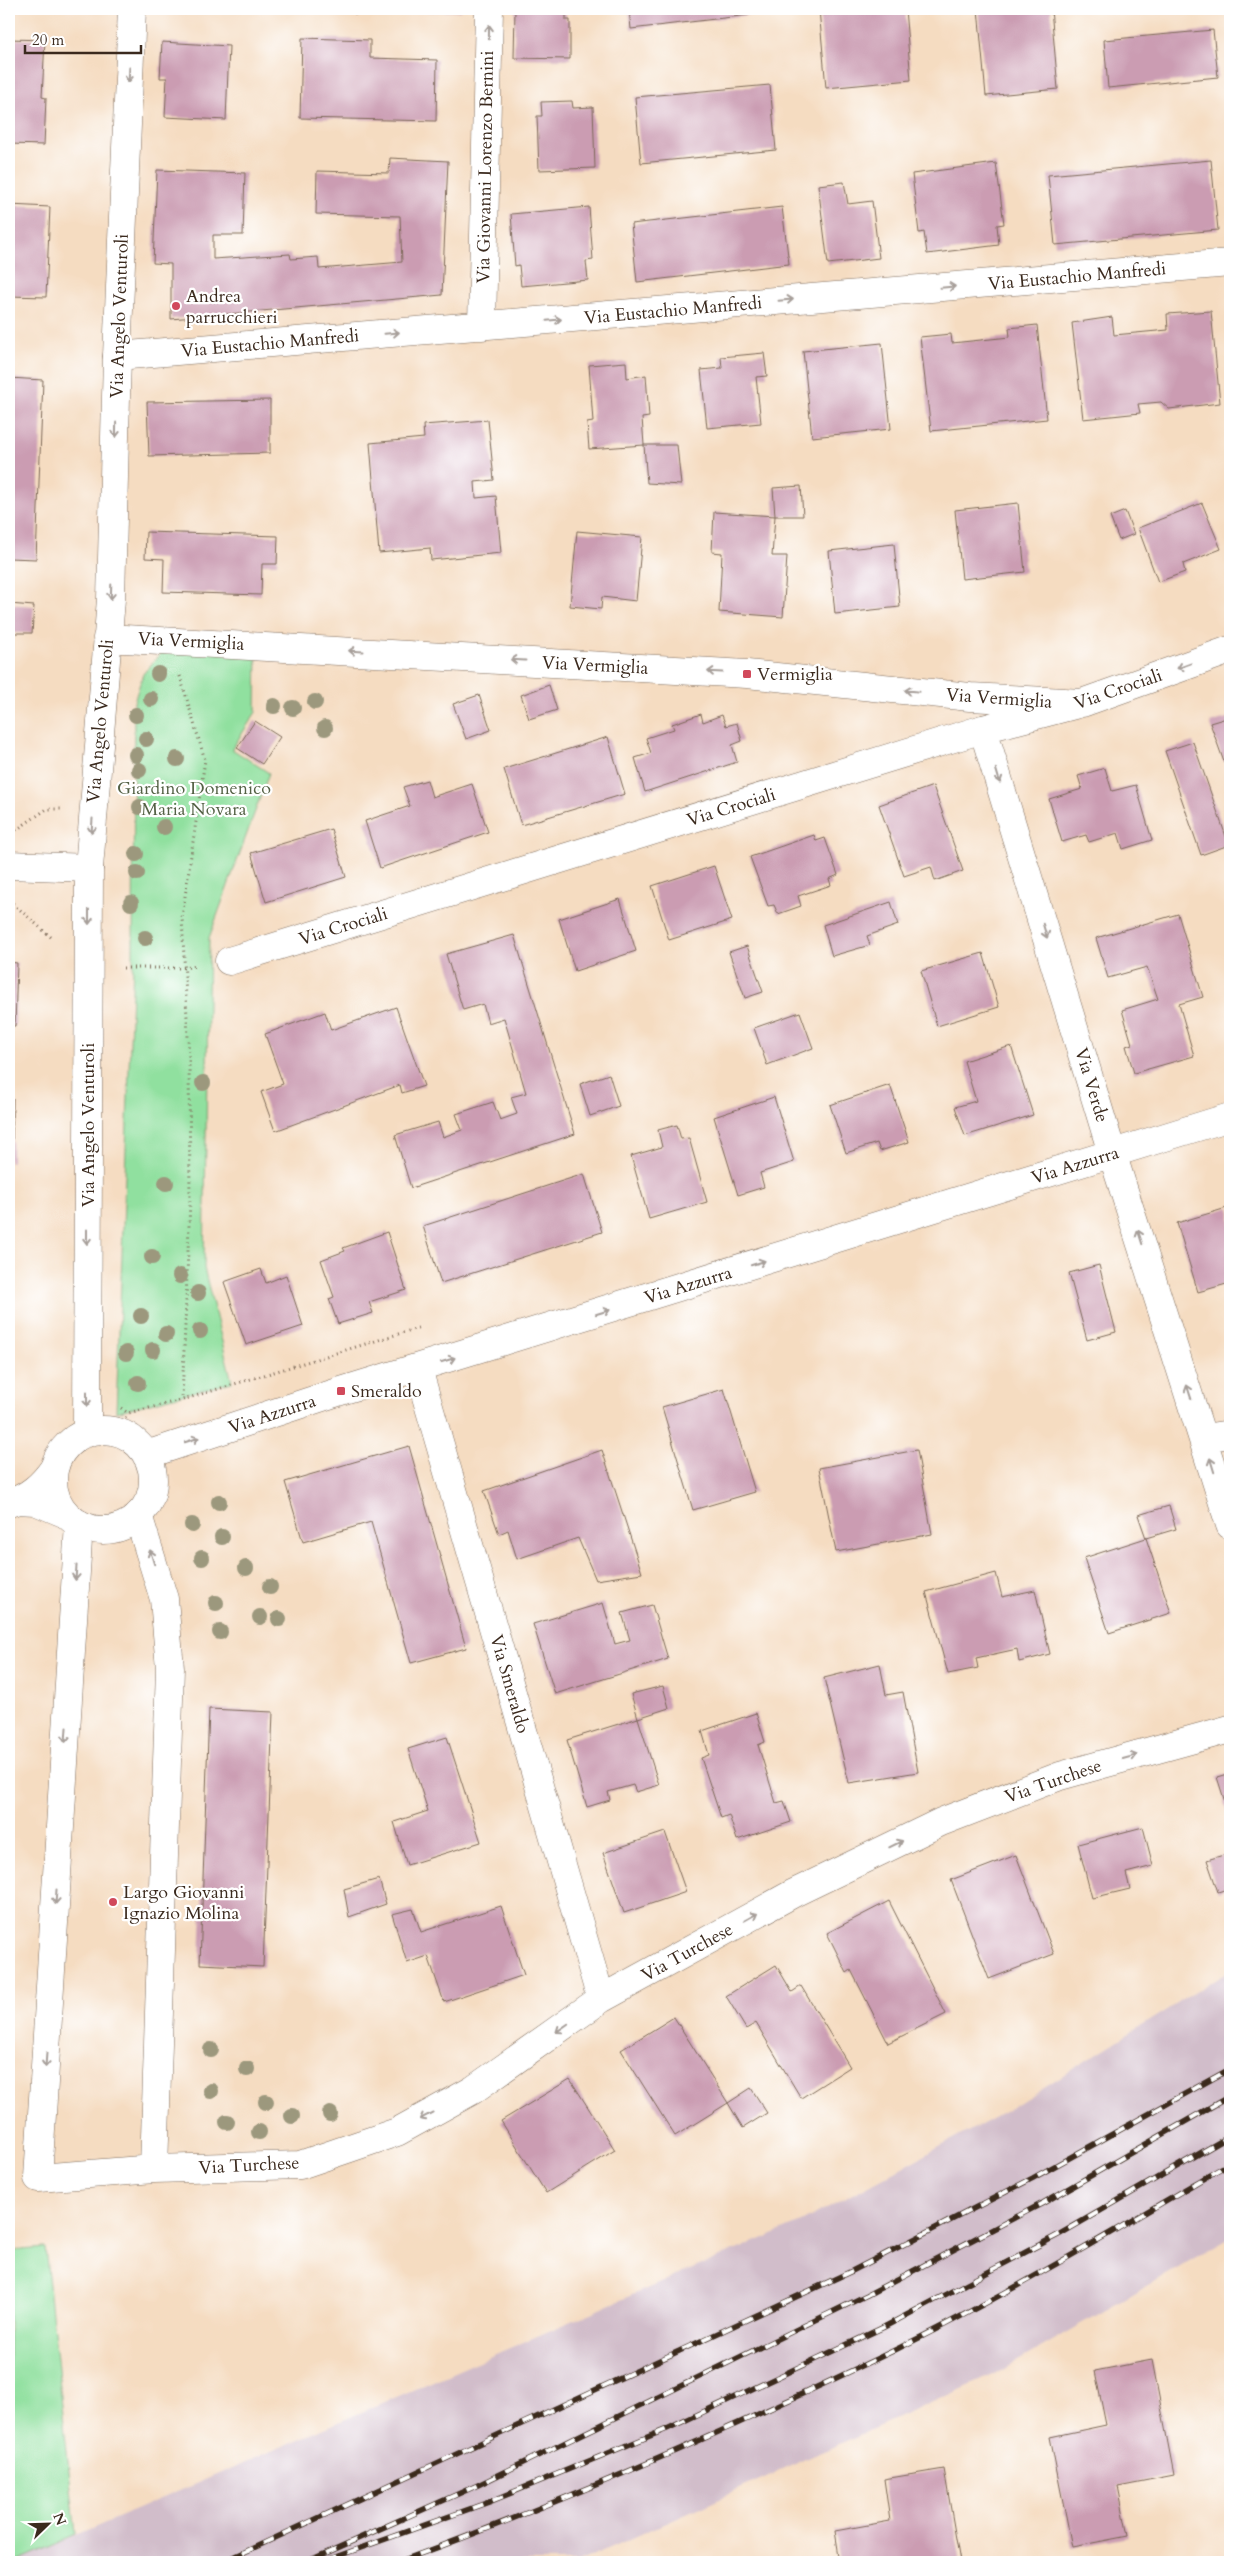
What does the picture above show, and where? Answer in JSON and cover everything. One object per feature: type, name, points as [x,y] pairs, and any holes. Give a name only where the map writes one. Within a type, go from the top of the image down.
[{"type":"street","name":"Via Angelo Venturoli","points":[[87,1433],[89,868],[111,598],[116,458],[117,356],[132,9]]},
{"type":"street","name":"Via Giovanni Lorenzo Bernini","points":[[482,326],[489,9]]},
{"type":"street","name":"Via Eustachio Manfredi","points":[[117,356],[1230,263]]},
{"type":"street","name":"Via Vermiglia","points":[[107,638],[747,674],[970,697],[1082,702]]},
{"type":"street","name":"Via Crociali","points":[[230,961],[983,730],[1082,702],[1230,650]]},
{"type":"street","name":"Via Verde","points":[[983,730],[1112,1153],[1217,1436],[1230,1525]]},
{"type":"street","points":[[9,866],[89,868]]},
{"type":"street","name":"Via Azzurra","points":[[146,1455],[340,1391],[418,1369],[1230,1117]]},
{"type":"street","name":"Via Smeraldo","points":[[418,1369],[601,1999]]},
{"type":"street","points":[[124,1423],[135,1442],[146,1455],[152,1470],[152,1486],[148,1502],[138,1515],[126,1525],[111,1530],[95,1530],[35,1501],[13,1501],[33,1492],[45,1481],[61,1453],[72,1440],[87,1433],[104,1430],[124,1423]]},
{"type":"street","points":[[54,1468],[52,1485],[57,1501],[73,1519],[38,2178],[154,2168],[170,1668],[164,1600],[138,1515]]},
{"type":"street","name":"Via Turchese","points":[[154,2168],[300,2165],[397,2132],[473,2090],[601,1999],[794,1893],[941,1822],[1060,1776],[1230,1729]]},
{"type":"path","points":[[180,675],[204,760],[182,917],[189,1058],[190,1201],[182,1400]]},
{"type":"path","points":[[9,835],[48,809]]},
{"type":"path","points":[[9,900],[38,924]]},
{"type":"path","points":[[123,978],[123,968],[184,968]]},
{"type":"path","points":[[119,1406],[124,1423],[182,1400],[419,1328]]},
{"type":"shaded area","points":[[1230,1970],[1230,2238],[999,2372],[578,2562],[15,2562],[801,2222],[1006,2111]]},
{"type":"green space","name":"Giardino Domenico Maria Novara","points":[[166,647],[257,650],[256,712],[232,749],[269,773],[209,938],[204,1268],[232,1382],[116,1412],[133,965],[134,702],[143,674]]},
{"type":"green space","points":[[45,2248],[76,2535],[15,2562],[9,2562],[9,2251]]},
{"type":"building","points":[[354,9],[461,9],[460,11],[354,14]]},
{"type":"building","points":[[515,9],[566,9],[566,20],[570,20],[570,59],[514,58]]},
{"type":"building","points":[[629,9],[748,9],[749,15],[631,29]]},
{"type":"building","points":[[819,9],[905,9],[911,80],[826,88]]},
{"type":"building","points":[[978,9],[1051,9],[1058,89],[986,96]]},
{"type":"building","points":[[1213,30],[1218,77],[1108,88],[1104,40]]},
{"type":"building","points":[[302,38],[370,40],[370,58],[437,60],[436,121],[300,118]]},
{"type":"building","points":[[9,39],[45,40],[42,97],[46,98],[44,145],[9,144]]},
{"type":"building","points":[[162,42],[229,46],[226,120],[165,117],[167,78],[160,78]]},
{"type":"building","points":[[770,85],[776,150],[641,163],[635,97]]},
{"type":"building","points":[[572,101],[573,108],[593,107],[595,168],[539,170],[537,116],[542,116],[541,102]]},
{"type":"building","points":[[390,158],[448,161],[442,295],[171,319],[171,264],[153,263],[157,170],[245,173],[243,235],[213,235],[213,259],[290,254],[291,259],[318,257],[319,269],[402,262],[400,216],[316,214],[317,171],[389,173]]},
{"type":"building","points":[[1211,160],[1218,230],[1055,245],[1048,175]]},
{"type":"building","points":[[996,163],[1004,224],[997,225],[999,245],[927,254],[924,232],[919,233],[912,174]]},
{"type":"building","points":[[844,182],[848,204],[872,201],[879,258],[828,264],[818,185]]},
{"type":"building","points":[[9,205],[50,207],[46,297],[9,296]]},
{"type":"building","points":[[589,207],[593,260],[586,261],[588,280],[521,286],[519,265],[515,266],[511,214]]},
{"type":"building","points":[[782,207],[789,264],[637,282],[631,224]]},
{"type":"building","points":[[1211,311],[1220,403],[1169,409],[1161,402],[1138,404],[1140,413],[1083,419],[1072,323],[1112,317],[1114,335],[1168,330],[1167,314]]},
{"type":"building","points":[[1037,325],[1047,419],[931,431],[920,337],[951,334],[952,343],[1010,337],[1009,328]]},
{"type":"building","points":[[882,343],[891,429],[812,437],[803,351]]},
{"type":"building","points":[[764,353],[767,376],[756,377],[761,423],[707,428],[701,370],[722,368],[721,357]]},
{"type":"building","points":[[626,362],[627,378],[646,375],[649,417],[642,418],[644,445],[589,449],[587,423],[593,422],[589,365]]},
{"type":"building","points":[[9,378],[43,380],[36,559],[9,558]]},
{"type":"building","points":[[270,400],[270,453],[149,456],[147,402]]},
{"type":"building","points":[[488,420],[494,480],[475,482],[476,498],[496,496],[501,553],[431,560],[430,548],[379,553],[370,443],[424,438],[423,425]]},
{"type":"building","points":[[644,445],[677,445],[681,485],[647,483]]},
{"type":"building","points":[[801,486],[803,516],[775,516],[773,488]]},
{"type":"building","points":[[1018,503],[1025,572],[962,579],[955,510]]},
{"type":"building","points":[[1202,503],[1221,549],[1183,564],[1185,572],[1158,582],[1138,528]]},
{"type":"building","points":[[1125,511],[1134,534],[1119,540],[1110,517]]},
{"type":"building","points":[[714,512],[775,516],[772,556],[787,556],[783,617],[719,612],[722,553],[712,552]]},
{"type":"building","points":[[577,531],[642,537],[636,601],[602,597],[601,609],[570,606]]},
{"type":"building","points":[[146,532],[278,536],[277,564],[262,564],[261,595],[163,592],[164,559],[145,558]]},
{"type":"building","points":[[894,544],[900,607],[835,614],[829,551]]},
{"type":"building","points":[[9,604],[34,606],[32,633],[9,633]]},
{"type":"building","points":[[549,685],[557,710],[529,719],[521,695]]},
{"type":"building","points":[[479,695],[491,730],[466,739],[453,704]]},
{"type":"building","points":[[701,714],[703,722],[722,715],[726,726],[737,723],[742,741],[732,745],[737,762],[645,792],[635,758],[651,753],[646,738],[674,729],[672,724]]},
{"type":"building","points":[[1230,717],[1230,760],[1224,762],[1210,723]]},
{"type":"building","points":[[255,721],[280,737],[262,764],[237,748]]},
{"type":"building","points":[[608,737],[625,794],[521,825],[504,769]]},
{"type":"building","points":[[1193,742],[1229,845],[1201,855],[1165,751]]},
{"type":"building","points":[[1105,768],[1112,791],[1136,785],[1152,840],[1123,849],[1118,833],[1089,842],[1086,835],[1062,842],[1049,799],[1082,789],[1078,776]]},
{"type":"building","points":[[427,780],[432,797],[472,784],[488,832],[380,868],[365,821],[410,806],[403,787]]},
{"type":"building","points":[[933,786],[963,871],[935,881],[931,867],[904,876],[879,805]]},
{"type":"building","points":[[331,829],[346,877],[266,902],[251,853]]},
{"type":"building","points":[[814,835],[816,841],[825,838],[838,875],[829,879],[831,885],[798,896],[801,906],[778,914],[774,905],[768,906],[750,857]]},
{"type":"building","points":[[714,866],[732,920],[669,940],[652,886]]},
{"type":"building","points":[[620,899],[636,951],[575,971],[559,919]]},
{"type":"building","points":[[891,902],[898,925],[867,936],[870,945],[832,956],[823,925]]},
{"type":"building","points":[[1178,914],[1203,997],[1179,1004],[1194,1056],[1134,1073],[1126,1046],[1132,1044],[1122,1010],[1158,999],[1147,967],[1108,978],[1096,938]]},
{"type":"building","points":[[514,935],[575,1134],[411,1188],[395,1135],[438,1122],[443,1137],[462,1130],[456,1114],[493,1102],[500,1120],[517,1114],[511,1097],[526,1093],[504,1018],[488,1023],[483,1004],[463,1010],[446,954]]},
{"type":"building","points":[[747,946],[763,992],[745,998],[729,952]]},
{"type":"building","points":[[983,953],[999,1007],[937,1026],[921,971]]},
{"type":"building","points":[[9,962],[17,963],[15,1026],[9,1026]]},
{"type":"building","points":[[396,1007],[424,1086],[402,1093],[400,1085],[275,1131],[261,1092],[283,1084],[265,1034],[325,1012],[331,1030]]},
{"type":"building","points":[[800,1012],[813,1048],[767,1065],[754,1028]]},
{"type":"building","points":[[1011,1046],[1033,1115],[965,1136],[955,1107],[976,1101],[964,1061]]},
{"type":"building","points":[[609,1074],[619,1106],[590,1116],[580,1084]]},
{"type":"building","points":[[890,1085],[909,1142],[880,1151],[877,1143],[846,1153],[830,1105]]},
{"type":"building","points":[[774,1097],[794,1162],[760,1173],[764,1187],[738,1195],[714,1117]]},
{"type":"building","points":[[9,1099],[13,1099],[12,1162],[9,1162]]},
{"type":"building","points":[[677,1125],[681,1139],[689,1138],[707,1202],[649,1219],[631,1156],[662,1147],[658,1130]]},
{"type":"building","points":[[584,1174],[602,1232],[441,1283],[423,1226]]},
{"type":"building","points":[[1230,1207],[1230,1283],[1198,1292],[1177,1223]]},
{"type":"building","points":[[387,1232],[406,1290],[369,1302],[373,1313],[338,1324],[329,1299],[334,1297],[321,1260],[345,1251],[343,1248]]},
{"type":"building","points":[[1099,1265],[1116,1332],[1087,1340],[1069,1273]]},
{"type":"building","points":[[261,1269],[266,1283],[286,1275],[303,1326],[246,1345],[224,1282]]},
{"type":"building","points":[[724,1389],[755,1492],[693,1510],[662,1407]]},
{"type":"building","points":[[409,1446],[466,1648],[411,1663],[371,1522],[303,1542],[285,1482]]},
{"type":"building","points":[[602,1450],[642,1573],[596,1580],[578,1538],[517,1559],[508,1530],[499,1534],[484,1491]]},
{"type":"building","points":[[917,1450],[932,1534],[836,1552],[819,1468]]},
{"type":"building","points":[[1169,1506],[1176,1529],[1146,1538],[1138,1515]]},
{"type":"building","points":[[1146,1538],[1171,1613],[1109,1633],[1084,1558]]},
{"type":"building","points":[[996,1573],[1002,1597],[1035,1590],[1050,1654],[1019,1662],[1017,1649],[976,1658],[978,1668],[948,1674],[926,1592]]},
{"type":"building","points":[[603,1603],[615,1644],[630,1640],[622,1613],[652,1605],[668,1659],[555,1694],[533,1624]]},
{"type":"building","points":[[880,1664],[886,1695],[903,1692],[918,1772],[849,1783],[824,1678]]},
{"type":"building","points":[[663,1686],[669,1708],[638,1718],[631,1694]]},
{"type":"building","points":[[209,1709],[273,1712],[263,1967],[200,1964]]},
{"type":"building","points":[[756,1713],[765,1742],[758,1745],[776,1803],[784,1801],[791,1822],[737,1840],[729,1815],[721,1818],[701,1758],[709,1755],[702,1731]]},
{"type":"building","points":[[638,1718],[659,1785],[636,1792],[633,1785],[608,1792],[610,1800],[587,1807],[567,1740]]},
{"type":"building","points":[[447,1737],[481,1842],[407,1865],[394,1822],[428,1811],[408,1749]]},
{"type":"building","points":[[1230,1773],[1230,1818],[1217,1777]]},
{"type":"building","points":[[1143,1827],[1153,1866],[1126,1873],[1130,1889],[1092,1898],[1078,1844]]},
{"type":"building","points":[[665,1832],[686,1892],[624,1913],[603,1853]]},
{"type":"building","points":[[1230,1853],[1230,1888],[1218,1892],[1207,1860]]},
{"type":"building","points":[[1016,1855],[1054,1954],[989,1979],[951,1880]]},
{"type":"building","points":[[379,1879],[386,1904],[349,1917],[344,1889]]},
{"type":"building","points":[[889,1901],[946,2014],[888,2043],[851,1970],[847,1973],[827,1933]]},
{"type":"building","points":[[501,1906],[524,1975],[444,2002],[428,1956],[407,1963],[392,1914],[413,1909],[421,1932]]},
{"type":"building","points":[[776,1965],[792,1992],[801,1986],[850,2067],[801,2098],[756,2023],[746,2029],[726,1996]]},
{"type":"building","points":[[674,2017],[728,2103],[675,2136],[621,2050]]},
{"type":"building","points":[[570,2079],[615,2150],[546,2193],[501,2121]]},
{"type":"building","points":[[751,2088],[767,2113],[743,2128],[728,2103]]},
{"type":"building","points":[[1152,2360],[1174,2475],[1118,2486],[1128,2536],[1072,2547],[1050,2437],[1106,2425],[1095,2371]]},
{"type":"building","points":[[944,2469],[960,2562],[840,2562],[835,2531],[890,2521],[884,2479]]},
{"type":"building","points":[[751,2558],[751,2562],[732,2562],[732,2561]]},
{"type":"railway","points":[[223,2562],[852,2271],[1033,2178],[1230,2069]]},
{"type":"railway","points":[[306,2562],[478,2485],[867,2295],[1043,2203],[1230,2096]]},
{"type":"railway","points":[[327,2560],[489,2502],[667,2429],[884,2327],[1060,2234],[1230,2136]]},
{"type":"railway","points":[[398,2562],[461,2539],[648,2463],[893,2351],[1021,2284],[1230,2163]]},
{"type":"place","name":"Andrea parrucchieri","points":[[176,306]]},
{"type":"place","name":"Vermiglia","points":[[747,674]]},
{"type":"place","name":"Smeraldo","points":[[341,1391]]},
{"type":"place","name":"Largo Giovanni Ignazio Molina","points":[[113,1902]]}]
